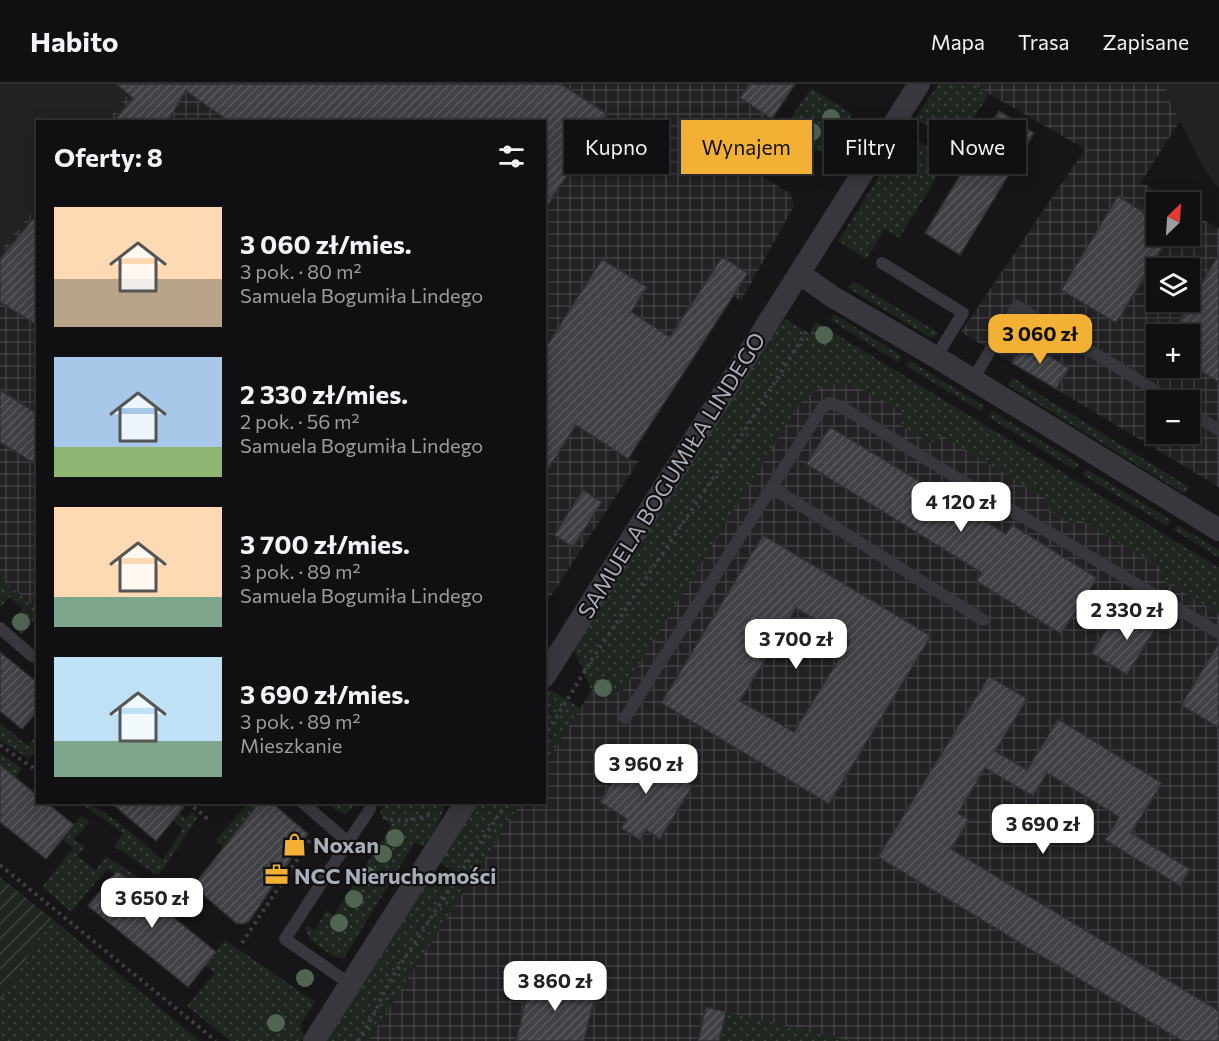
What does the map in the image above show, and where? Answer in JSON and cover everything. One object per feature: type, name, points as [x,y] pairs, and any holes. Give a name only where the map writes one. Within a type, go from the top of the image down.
[{"type":"street","name":"SAMUELA BOGUMIŁA LINDEGO","points":[[548,664],[800,274],[919,84]]},
{"type":"street","points":[[800,274],[833,297],[973,379],[1219,530]]},
{"type":"street","points":[[314,1041],[465,804]]},
{"type":"lane","points":[[882,263],[963,313],[936,357]]},
{"type":"lane","points":[[973,379],[1017,306],[1155,390]]},
{"type":"lane","points":[[625,718],[822,408],[830,403],[840,406],[1219,633]]},
{"type":"lane","points":[[1200,418],[1219,430]]},
{"type":"lane","points":[[773,488],[983,620]]},
{"type":"lane","points":[[0,628],[36,656]]},
{"type":"lane","points":[[304,804],[348,842]]},
{"type":"lane","points":[[351,984],[285,939],[370,809]]},
{"type":"path","points":[[546,734],[593,658],[747,427],[808,330]]},
{"type":"path","points":[[0,745],[36,770]]},
{"type":"path","points":[[190,804],[210,821]]},
{"type":"path","points":[[358,1041],[389,982],[506,804]]},
{"type":"path","points":[[370,809],[386,818],[405,821],[426,816],[438,808]]},
{"type":"path","points":[[242,943],[312,837]]},
{"type":"path","points":[[0,865],[216,1041]]},
{"type":"shaded area","points":[[0,84],[136,84],[107,120],[36,120],[36,207],[0,252]]},
{"type":"shaded area","points":[[136,84],[765,84],[786,97],[771,120],[681,120],[681,174],[758,174],[791,194],[794,206],[741,301],[709,280],[602,441],[628,459],[639,461],[546,603],[546,120],[108,120]]},
{"type":"shaded area","points":[[938,84],[972,84],[989,94],[972,120],[929,120],[929,127],[915,119]]},
{"type":"shaded area","points":[[972,84],[1166,84],[1166,94],[1180,121],[1141,182],[1158,192],[1146,192],[1146,246],[1200,246],[1200,218],[1219,229],[1219,487],[1147,444],[1200,444],[1200,390],[1146,390],[1146,443],[961,332],[1085,149]]},
{"type":"shaded area","points":[[1166,84],[1219,84],[1219,189],[1202,166],[1166,94]]},
{"type":"shaded area","points":[[811,88],[852,114],[848,120],[824,120],[823,152],[812,150],[812,120],[790,120]]},
{"type":"shaded area","points":[[917,140],[929,148],[929,174],[939,174],[899,238],[885,229],[866,259],[838,241],[880,174],[917,174]]},
{"type":"shaded area","points":[[36,207],[36,608],[0,578],[0,252]]},
{"type":"shaded area","points":[[853,281],[939,333],[931,338],[848,288]]},
{"type":"shaded area","points":[[834,314],[902,356],[898,362],[830,320]]},
{"type":"shaded area","points":[[785,319],[809,333],[816,322],[1219,568],[1219,614],[1163,580],[1160,567],[1081,520],[1071,524],[1050,511],[1048,500],[943,436],[930,443],[902,426],[902,412],[888,403],[861,389],[835,384],[822,388],[809,396],[796,409],[623,690],[615,694],[607,694],[591,689],[574,650],[778,325]]},
{"type":"shaded area","points":[[822,326],[1219,568],[1219,1041],[368,1041],[519,804],[546,804],[546,762]]},
{"type":"shaded area","points":[[910,361],[984,406],[980,411],[906,366]]},
{"type":"shaded area","points":[[1013,378],[1189,487],[1184,494],[1008,385]]},
{"type":"shaded area","points":[[992,411],[1079,464],[1075,470],[988,417]]},
{"type":"shaded area","points":[[1086,469],[1171,520],[1167,526],[1083,475]]},
{"type":"shaded area","points":[[1178,525],[1219,550],[1219,558],[1174,530]]},
{"type":"shaded area","points":[[0,578],[36,608],[36,620],[22,634],[10,623],[23,608],[9,597],[0,608]]},
{"type":"shaded area","points":[[550,689],[580,708],[546,762],[546,695]]},
{"type":"shaded area","points":[[0,723],[28,746],[36,735],[36,748],[29,759],[0,740]]},
{"type":"shaded area","points":[[0,753],[22,768],[15,778],[0,765]]},
{"type":"shaded area","points":[[81,804],[99,809],[163,860],[183,829],[173,820],[179,813],[186,819],[192,812],[198,817],[158,876],[114,846],[123,833]]},
{"type":"shaded area","points":[[247,804],[259,804],[224,847],[216,840]]},
{"type":"shaded area","points":[[327,804],[355,804],[345,813],[335,810]]},
{"type":"shaded area","points":[[384,804],[444,804],[440,820],[423,847],[415,842],[344,958],[338,958],[312,941],[306,931],[306,925],[315,930],[326,911],[334,915],[391,826],[380,812]]},
{"type":"shaded area","points":[[476,804],[519,804],[368,1041],[326,1041],[429,881],[440,887],[451,870],[440,862]]},
{"type":"shaded area","points":[[81,816],[90,822],[74,839],[85,847],[77,856],[96,870],[106,856],[152,886],[146,895],[107,869],[71,912],[42,887],[73,848],[62,839]]},
{"type":"shaded area","points":[[0,877],[51,918],[0,1002]]},
{"type":"shaded area","points":[[51,918],[200,1041],[0,1041],[0,1002]]},
{"type":"shaded area","points":[[225,940],[315,1002],[301,1024],[303,1037],[301,1041],[230,1041],[187,1006],[214,973],[205,966]]},
{"type":"shaded area","points":[[726,1012],[851,1041],[719,1041]]},
{"type":"building","points":[[116,84],[561,84],[607,114],[603,120],[564,120],[564,174],[568,174],[546,208],[546,120],[227,120],[186,91],[168,120],[115,120],[133,98]]},
{"type":"building","points":[[749,84],[795,84],[772,119],[740,98]]},
{"type":"building","points":[[999,111],[1013,120],[994,120]]},
{"type":"building","points":[[1026,128],[1034,133],[1026,146]]},
{"type":"building","points":[[961,174],[1009,174],[960,255],[925,233]]},
{"type":"building","points":[[1118,196],[1146,214],[1146,246],[1164,246],[1156,258],[1146,258],[1146,275],[1116,323],[1061,290]]},
{"type":"building","points":[[36,215],[36,325],[0,302],[0,259]]},
{"type":"building","points":[[1219,254],[1219,382],[1200,371],[1200,324],[1178,324],[1185,312],[1200,312],[1200,286]]},
{"type":"building","points":[[722,257],[748,273],[628,459],[576,425],[546,473],[546,347],[602,259],[647,287],[631,312],[670,337]]},
{"type":"building","points":[[1024,341],[1069,368],[1056,389],[1012,363]]},
{"type":"building","points":[[0,390],[36,413],[36,465],[0,442]]},
{"type":"building","points":[[830,427],[1006,534],[1012,525],[1097,578],[1061,634],[976,581],[982,573],[806,464]]},
{"type":"building","points":[[583,490],[602,502],[573,547],[554,535]]},
{"type":"building","points":[[763,535],[931,636],[829,804],[661,703]],"holes":[[[796,608],[850,641],[794,732],[740,701]]]},
{"type":"building","points":[[1140,605],[1162,618],[1127,675],[1091,653],[1110,624],[1123,632]]},
{"type":"building","points":[[1219,643],[1219,728],[1181,705]]},
{"type":"building","points":[[0,652],[36,681],[36,713],[22,729],[0,711]]},
{"type":"building","points":[[989,676],[1027,699],[995,751],[1027,770],[1058,719],[1162,783],[1131,833],[1190,869],[1180,886],[1105,840],[1119,817],[1047,773],[1033,796],[985,768],[958,813],[969,820],[951,849],[1219,1011],[1219,1041],[1182,1041],[878,857]]},
{"type":"building","points":[[633,748],[693,785],[660,839],[646,830],[640,840],[621,828],[627,819],[600,802]]},
{"type":"building","points":[[0,765],[36,794],[36,804],[48,804],[74,825],[46,859],[0,822]]},
{"type":"building","points":[[112,804],[186,804],[156,841]]},
{"type":"building","points":[[258,804],[273,804],[308,834],[248,922],[236,923],[193,886]]},
{"type":"building","points":[[117,871],[216,952],[188,987],[88,906]]},
{"type":"building","points":[[532,974],[596,991],[584,1041],[516,1041]]},
{"type":"building","points":[[706,1007],[726,1012],[719,1041],[698,1041]]},
{"type":"place","name":"Noxan","points":[[295,844]]},
{"type":"place","name":"NCC Nieruchomości","points":[[276,875]]}]
